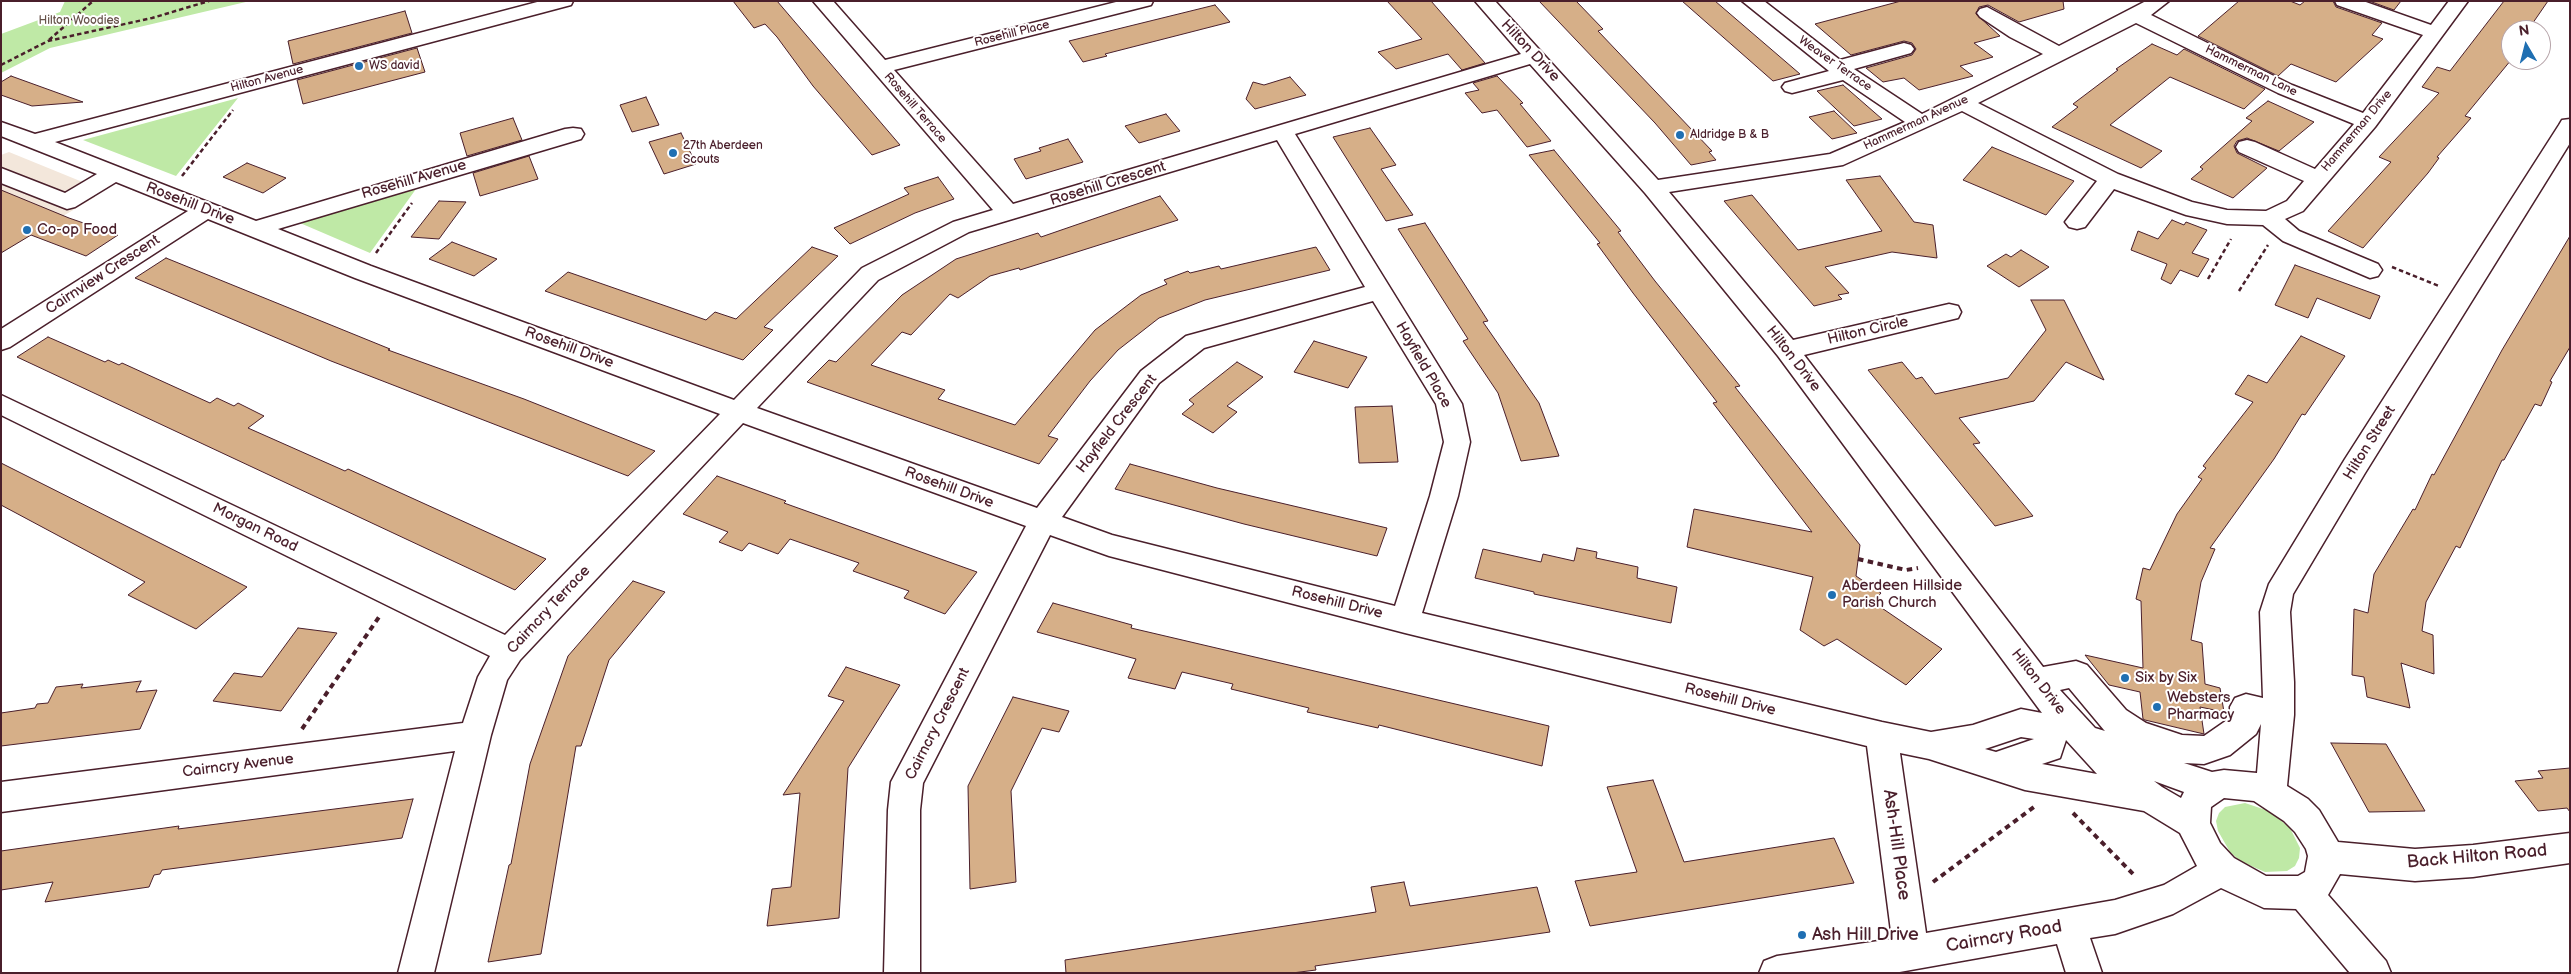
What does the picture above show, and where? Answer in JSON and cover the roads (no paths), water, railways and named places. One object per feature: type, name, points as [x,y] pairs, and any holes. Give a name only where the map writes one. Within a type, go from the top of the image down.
[{"type":"street","name":"Hilton Avenue","points":[[11,135],[255,82],[498,9],[564,1]]},
{"type":"street","name":"Rosehill Terrace","points":[[822,1],[1009,214]]},
{"type":"street","name":"Rosehill Place","points":[[880,67],[1144,1]]},
{"type":"street","name":"Hilton Drive","points":[[1484,1],[1653,188],[1787,350],[1948,562],[2036,681],[2067,728],[2121,776],[2150,797],[2193,823]]},
{"type":"street","name":"Weaver Terrace","points":[[1751,1],[1841,70],[1921,123]]},
{"type":"street","name":"Hammerman Avenue","points":[[1653,188],[1835,160],[1921,123],[2136,15],[2160,1]]},
{"type":"street","points":[[2344,1],[2435,32]]},
{"type":"street","name":"Hammerman Drive","points":[[1962,102],[2031,140],[2110,179],[2186,208],[2227,217],[2274,223],[2295,206],[2317,178],[2367,122],[2459,1]]},
{"type":"street","points":[[1988,13],[2017,33],[2058,53]]},
{"type":"street","name":"Hammerman Lane","points":[[2136,15],[2285,88],[2367,122]]},
{"type":"street","points":[[1792,87],[1904,49]]},
{"type":"street","name":"Rosehill Crescent","points":[[738,411],[870,274],[961,227],[1535,56]]},
{"type":"street","name":"Hilton Street","points":[[2270,793],[2276,751],[2278,715],[2279,682],[2275,612],[2279,592],[2360,458],[2570,125]]},
{"type":"street","name":"Hayfield Place","points":[[1282,131],[1449,404],[1457,442],[1444,496],[1405,621]]},
{"type":"street","name":"Rosehill Avenue","points":[[256,229],[434,174],[573,134]]},
{"type":"street","name":"Rosehill Drive","points":[[11,135],[363,272],[738,411],[1109,545],[1405,621],[1882,736],[1929,745],[2024,776],[2150,797]]},
{"type":"street","points":[[2246,147],[2317,178]]},
{"type":"street","points":[[1,175],[68,202],[113,174]]},
{"type":"street","points":[[2078,222],[2110,179]]},
{"type":"street","name":"Cairnview Crescent","points":[[1,341],[205,210]]},
{"type":"street","points":[[2274,223],[2291,236],[2370,270]]},
{"type":"street","name":"Hayfield Crescent","points":[[1042,522],[1150,377],[1195,342],[1379,291]]},
{"type":"street","name":"Hilton Circle","points":[[1787,350],[1949,312]]},
{"type":"street","name":"Morgan Road","points":[[1,404],[509,651]]},
{"type":"street","name":"Cairncry Terrace","points":[[416,973],[475,735],[493,677],[509,651],[738,411]]},
{"type":"street","name":"Cairncry Crescent","points":[[902,973],[904,810],[908,782],[1042,522]]},
{"type":"street","points":[[2036,681],[2076,674],[2115,720],[2136,733],[2182,749],[2204,750],[2219,745],[2244,724],[2246,707],[2278,715]]},
{"type":"street","name":"Rosehill Drive","points":[[1929,745],[1973,739],[2021,723],[2067,728]]},
{"type":"street","name":"Hilton Drive","points":[[2067,728],[2139,762],[2212,787]]},
{"type":"street","points":[[1995,767],[2049,748],[2067,728]]},
{"type":"street","name":"Cairncry Avenue","points":[[1,797],[475,735]]},
{"type":"street","name":"Ash-Hill Place","points":[[1882,736],[1911,953]]},
{"type":"street","points":[[2239,784],[2270,793],[2284,800],[2307,821],[2319,838],[2325,856],[2324,871],[2317,884],[2304,892],[2285,894],[2264,892],[2242,882],[2222,868],[2208,854],[2198,838],[2193,823],[2196,801],[2212,787],[2239,784]]},
{"type":"street","name":"Back Hilton Road","points":[[2325,856],[2361,862],[2415,865],[2473,861],[2570,848]]},
{"type":"street","name":"Cairncry Road","points":[[1788,972],[1911,953],[2115,917],[2173,898],[2222,868]]},
{"type":"street","points":[[2304,892],[2374,973]]},
{"type":"street","points":[[2068,926],[2084,973]]},
{"type":"place","name":"WS david","points":[[359,66]]},
{"type":"place","name":"Aldridge B & B","points":[[1680,135]]},
{"type":"place","name":"27th Aberdeen Scouts","points":[[673,153]]},
{"type":"place","name":"Co-op Food","points":[[27,230]]},
{"type":"place","name":"Aberdeen Hillside Parish Church","points":[[1832,595]]},
{"type":"place","name":"Six by Six","points":[[2125,678]]},
{"type":"place","name":"Websters Pharmacy","points":[[2157,707]]},
{"type":"place","name":"Ash Hill Drive","points":[[1802,935]]},
{"type":"park label","name":"Hilton Woodies","points":[[79,21]]}]
